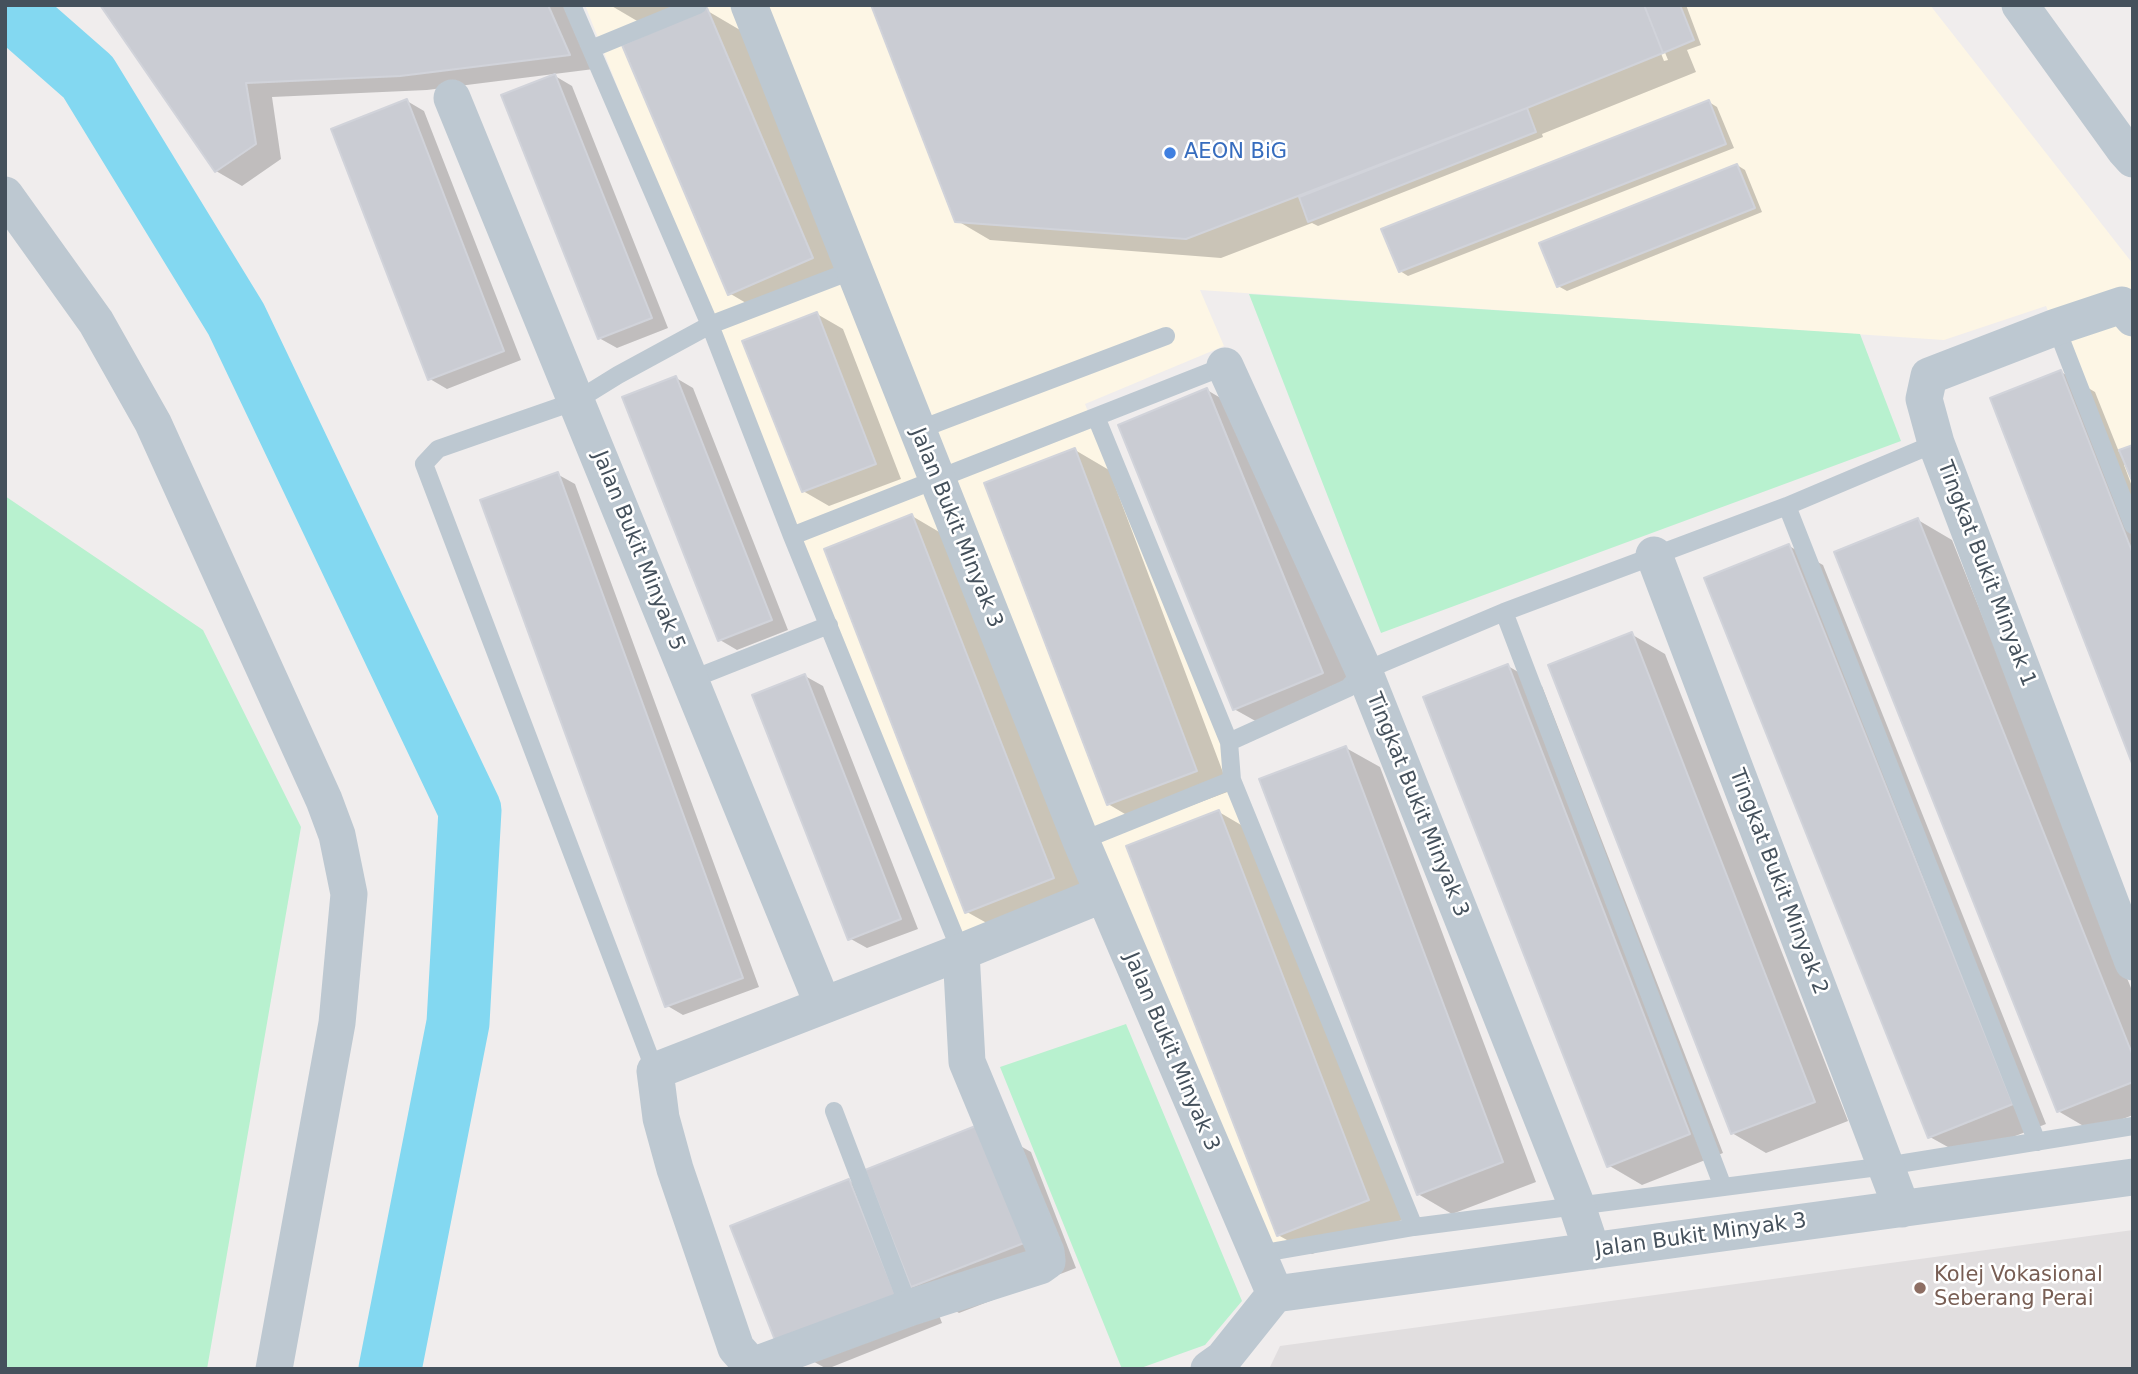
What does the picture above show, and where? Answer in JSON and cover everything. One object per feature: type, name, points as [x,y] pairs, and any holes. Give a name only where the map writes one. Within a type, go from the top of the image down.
[{"type":"street","name":"Jalan Bukit Minyak 3","points":[[749,5],[1081,841],[1275,1294],[2133,1177]]},
{"type":"street","points":[[2020,5],[2133,159]]},
{"type":"street","name":"Jalan Bukit Minyak 5","points":[[452,98],[823,1005]]},
{"type":"street","points":[[5,195],[96,322],[153,423],[324,800],[337,835],[349,894],[337,1023],[274,1369]]},
{"type":"street","name":"Tingkat Bukit Minyak 1","points":[[2127,311],[2056,327],[1930,376],[1924,399],[1936,443],[2133,962]]},
{"type":"street","name":"Tingkat Bukit Minyak 3","points":[[1225,366],[1364,671],[1577,1206],[1592,1251]]},
{"type":"street","name":"Tingkat Bukit Minyak 2","points":[[1654,555],[1902,1209]]},
{"type":"street","points":[[961,952],[967,1062],[1046,1252],[1047,1261],[752,1366],[736,1348],[675,1169],[661,1118],[655,1071],[1103,894]]},
{"type":"street","points":[[1209,1369],[1223,1359],[1275,1294]]},
{"type":"lane","points":[[572,5],[710,325],[792,536],[961,952]]},
{"type":"lane","points":[[591,49],[698,5]]},
{"type":"lane","points":[[655,1071],[424,464],[438,449],[576,401],[710,325],[856,270]]},
{"type":"lane","points":[[2056,327],[2133,524]]},
{"type":"lane","points":[[918,430],[1167,336]]},
{"type":"lane","points":[[792,536],[1225,366]]},
{"type":"lane","points":[[1096,417],[1229,742],[1232,780],[1414,1227]]},
{"type":"lane","points":[[1229,742],[1348,688],[1364,671],[1504,612],[1787,506],[1936,443]]},
{"type":"lane","points":[[1787,506],[2036,1142]]},
{"type":"lane","points":[[1504,612],[1723,1187]]},
{"type":"lane","points":[[690,680],[829,625]]},
{"type":"lane","points":[[1081,841],[1232,780]]},
{"type":"lane","points":[[834,1111],[909,1308]]},
{"type":"lane","points":[[1258,1254],[1414,1227],[1886,1166],[2133,1126]]},
{"type":"shaded area","points":[[585,5],[1930,5],[2133,264],[2133,531],[2046,306],[1944,340],[1200,290],[1224,346],[1085,404],[1414,1227],[1258,1254],[1103,895],[961,952]]},
{"type":"shaded area","name":"Kolej Vokasional Seberang Perai","points":[[2133,1230],[2133,1369],[1269,1369],[1280,1346]]},
{"type":"green space","points":[[1249,294],[1860,334],[1901,441],[1381,633]]},
{"type":"green space","points":[[5,496],[203,630],[301,827],[207,1369],[5,1369]]},
{"type":"green space","points":[[1126,1024],[1242,1301],[1205,1345],[1138,1369],[1122,1369],[1000,1067]]},
{"type":"building","points":[[100,5],[548,5],[570,55],[400,76],[246,83],[256,144],[215,172]]},
{"type":"building","name":"AEON BiG","points":[[871,5],[1644,5],[1663,53],[1186,239],[955,222]]},
{"type":"building","points":[[1644,5],[1680,5],[1694,40],[1663,53]]},
{"type":"building","points":[[707,8],[813,258],[728,295],[622,45]]},
{"type":"building","points":[[555,74],[652,318],[598,339],[501,95]]},
{"type":"building","points":[[407,99],[504,351],[428,380],[331,129]]},
{"type":"building","points":[[1709,100],[1726,144],[1399,272],[1381,229]]},
{"type":"building","points":[[1527,108],[1536,132],[1308,222],[1299,197]]},
{"type":"building","points":[[1737,164],[1755,208],[1557,287],[1539,243]]},
{"type":"building","points":[[817,312],[876,464],[802,492],[742,341]]},
{"type":"building","points":[[2061,370],[2133,554],[2133,766],[1990,398]]},
{"type":"building","points":[[676,376],[772,620],[718,641],[622,397]]},
{"type":"building","points":[[1207,388],[1323,673],[1233,710],[1118,425]]},
{"type":"building","points":[[2133,445],[2133,483],[2119,450]]},
{"type":"building","points":[[1075,448],[1197,771],[1107,805],[984,483]]},
{"type":"building","points":[[558,472],[743,978],[665,1007],[480,500]]},
{"type":"building","points":[[912,514],[1054,878],[965,913],[824,549]]},
{"type":"building","points":[[1918,518],[2133,1056],[2133,1082],[2057,1112],[1834,552]]},
{"type":"building","points":[[1789,544],[2013,1104],[1928,1138],[1704,578]]},
{"type":"building","points":[[1632,632],[1815,1102],[1731,1134],[1548,665]]},
{"type":"building","points":[[1508,664],[1690,1134],[1607,1167],[1423,697]]},
{"type":"building","points":[[805,674],[901,919],[848,940],[752,695]]},
{"type":"building","points":[[1346,746],[1503,1162],[1417,1195],[1259,779]]},
{"type":"building","points":[[1219,810],[1369,1200],[1277,1236],[1126,846]]},
{"type":"building","points":[[983,1123],[1029,1241],[911,1287],[865,1170]]},
{"type":"building","points":[[849,1179],[896,1296],[776,1343],[730,1226]]},
{"type":"waterway","points":[[6,5],[88,77],[236,319],[470,810],[458,1023],[390,1369]]},
{"type":"place","name":"AEON BiG","points":[[1170,153]]},
{"type":"place","name":"Kolej Vokasional Seberang Perai","points":[[1920,1288]]}]
